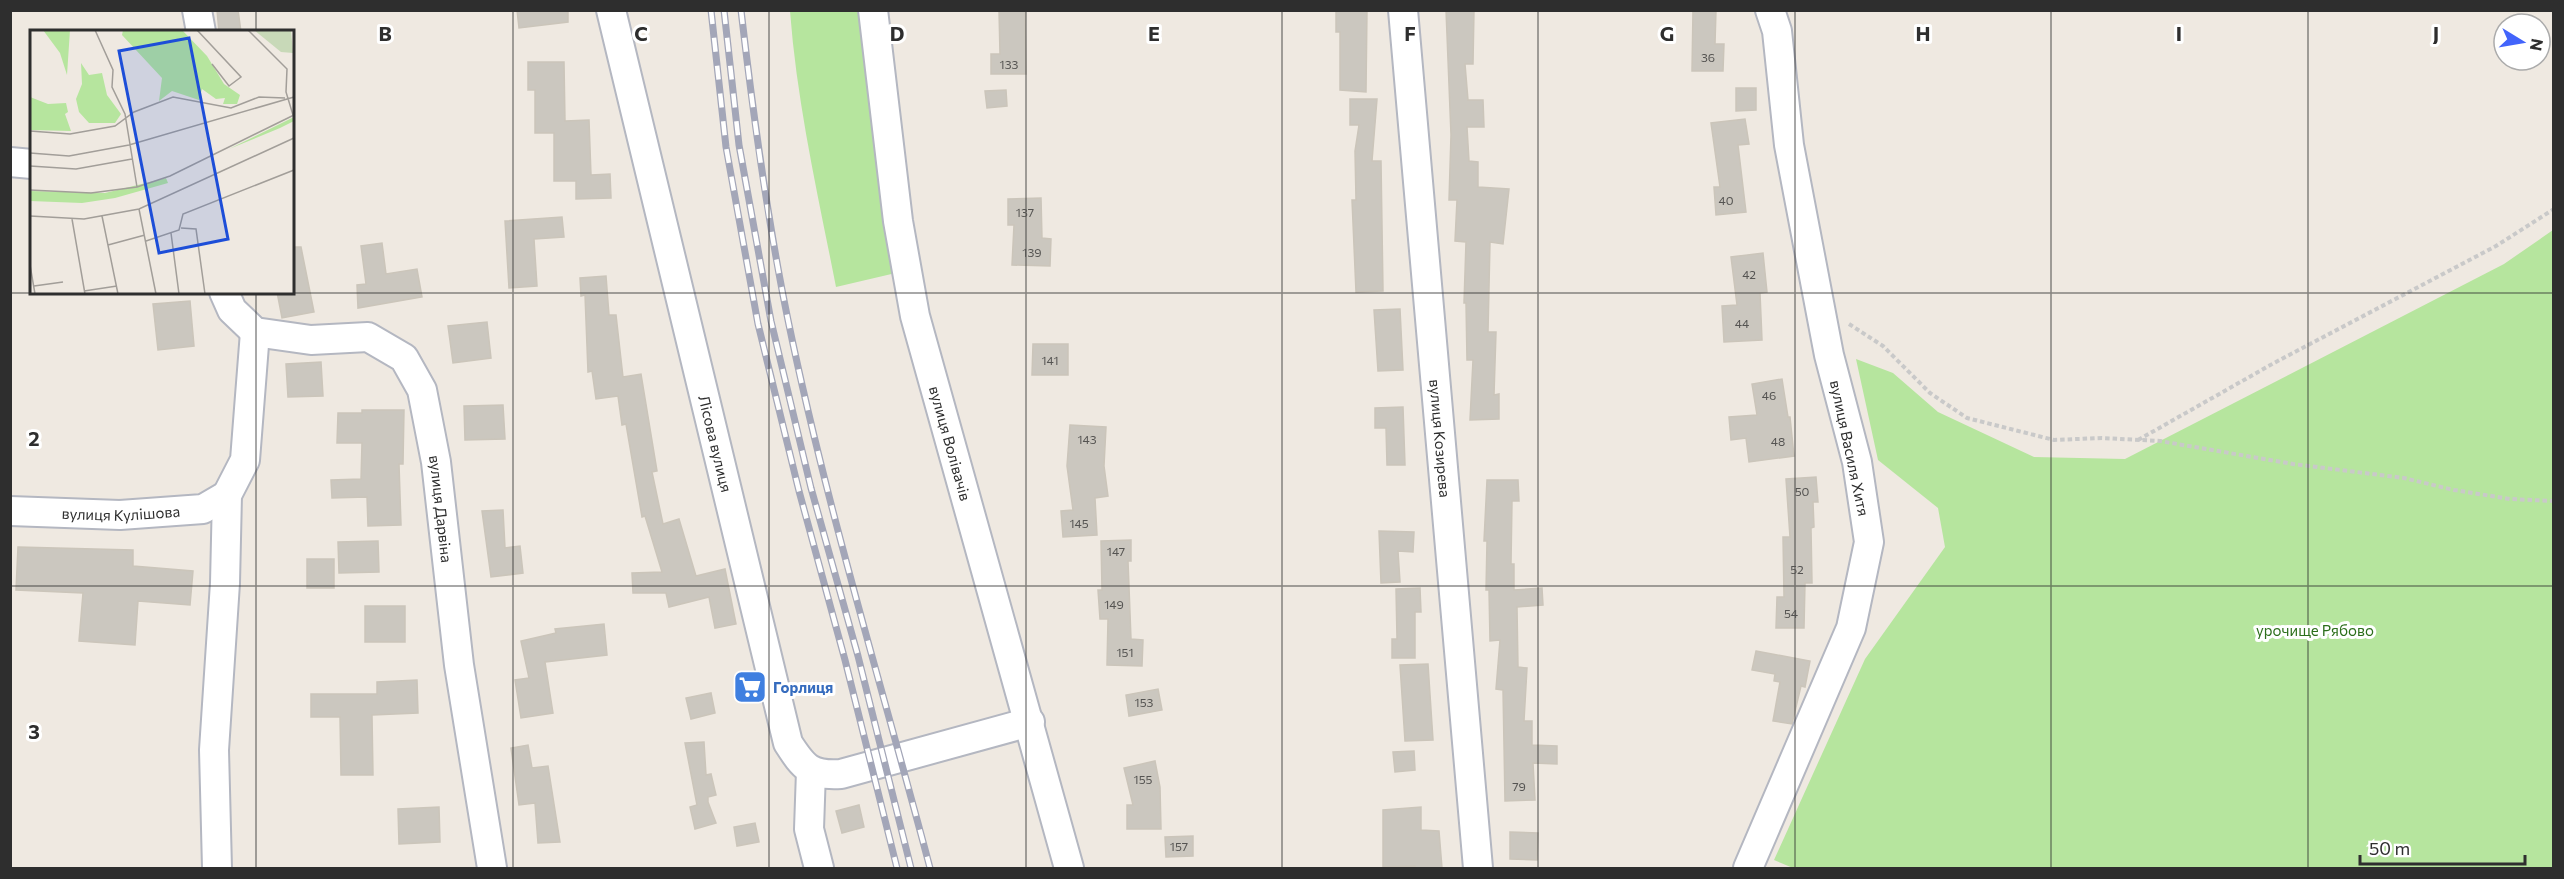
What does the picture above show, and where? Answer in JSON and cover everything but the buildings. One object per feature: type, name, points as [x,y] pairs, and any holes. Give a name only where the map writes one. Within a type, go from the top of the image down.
[{"type":"street","points":[[197,10],[201,30]]},
{"type":"street","name":"Лісова вулиця","points":[[611,10],[788,743],[811,771]]},
{"type":"street","name":"вулиця Волівачів","points":[[873,10],[897,221],[915,316],[1069,868]]},
{"type":"street","name":"вулиця Козирева","points":[[1403,10],[1478,868]]},
{"type":"street","name":"вулиця Василя Хитя","points":[[1748,868],[1851,627],[1869,542],[1857,462],[1829,355],[1789,145],[1777,31],[1770,10]]},
{"type":"street","points":[[10,162],[30,164]]},
{"type":"street","points":[[217,868],[214,750],[225,583],[227,495],[245,460],[255,332],[232,310],[225,294]]},
{"type":"street","name":"вулиця Дарвіна","points":[[255,332],[311,340],[368,337],[404,358],[422,390],[436,462],[459,665],[492,868]]},
{"type":"street","name":"вулиця Кулішова","points":[[10,511],[120,515],[203,509],[227,495]]},
{"type":"street","points":[[819,868],[809,829],[811,771],[825,775],[870,768],[1030,722]]},
{"type":"path","points":[[2137,440],[2274,363],[2496,246],[2553,209]]},
{"type":"path","points":[[1818,297],[1860,333],[1883,346],[1930,393],[1967,418],[2054,440],[2160,441],[2293,464],[2404,478],[2454,490],[2510,499],[2553,501]]},
{"type":"green space","points":[[790,11],[866,11],[900,272],[836,287],[803,115]]},
{"type":"green space","name":"урочище Рябово","points":[[2553,230],[2553,868],[1793,868],[1774,860],[1865,659],[1945,547],[1938,508],[1878,460],[1856,359],[1893,373],[1938,412],[2034,457],[2125,459],[2504,264]]},
{"type":"railway","points":[[711,10],[726,147],[758,324],[897,868]]},
{"type":"railway","points":[[724,10],[739,145],[771,321],[811,488],[858,656],[911,868]]},
{"type":"railway","points":[[741,10],[767,205],[780,282],[803,389],[837,527],[930,868]]},
{"type":"place","name":"Горлиця","points":[[750,687]]}]
